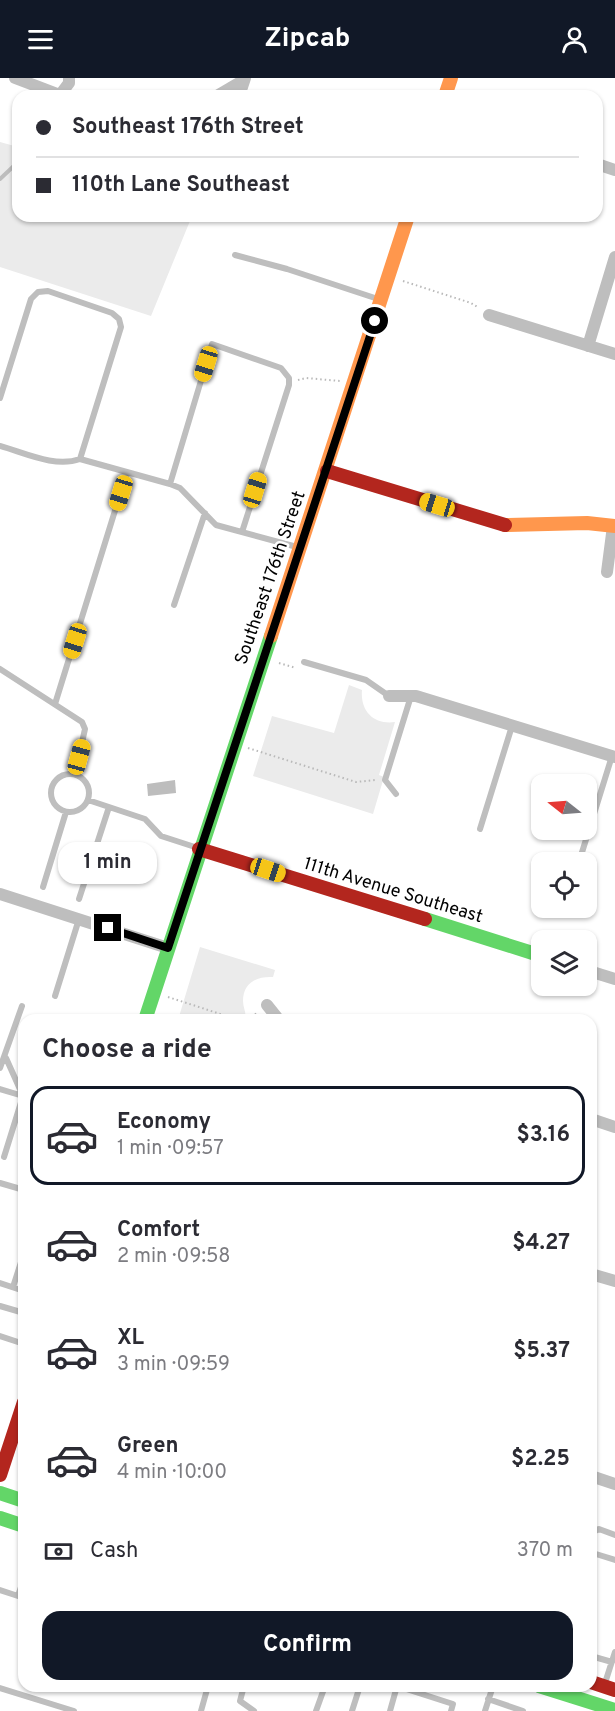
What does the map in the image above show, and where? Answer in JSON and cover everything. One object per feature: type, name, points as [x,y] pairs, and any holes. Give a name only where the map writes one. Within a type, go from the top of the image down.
[{"type":"main road","name":"Southeast 176th Street","points":[[147,1014],[262,658],[327,471],[406,222]]},
{"type":"main road","points":[[327,471],[503,525],[526,527],[568,522],[614,526]]},
{"type":"main road","name":"111th Avenue Southeast","points":[[200,849],[531,953]]},
{"type":"main road","points":[[1,1467],[18,1439]]},
{"type":"main road","points":[[0,1493],[18,1499]]},
{"type":"main road","points":[[0,1518],[18,1524]]},
{"type":"main road","points":[[558,1692],[615,1710]]},
{"type":"street","points":[[15,78],[47,90]]},
{"type":"street","points":[[228,90],[245,79]]},
{"type":"street","points":[[588,346],[615,257]]},
{"type":"street","points":[[489,315],[615,354]]},
{"type":"street","points":[[607,572],[614,526]]},
{"type":"street","points":[[389,696],[411,696],[613,757]]},
{"type":"street","points":[[0,894],[168,948]]},
{"type":"street","points":[[597,973],[615,979]]},
{"type":"street","points":[[267,1005],[272,1014]]},
{"type":"street","points":[[597,1121],[615,1127]]},
{"type":"street","points":[[597,1276],[615,1281]]},
{"type":"street","points":[[597,1478],[615,1484]]},
{"type":"lane","points":[[235,255],[287,269],[381,301]]},
{"type":"lane","points":[[0,398],[31,299],[38,292],[48,291],[112,313],[119,320],[121,327],[80,459]]},
{"type":"lane","points":[[170,483],[212,344],[281,368],[289,378],[289,385],[242,532]]},
{"type":"lane","points":[[0,446],[57,462],[80,459],[170,483],[180,488],[216,525],[300,548]]},
{"type":"lane","points":[[55,704],[127,472]]},
{"type":"lane","points":[[174,605],[205,513]]},
{"type":"lane","points":[[304,662],[366,680],[389,696]]},
{"type":"lane","points":[[0,669],[82,722],[85,729],[75,774]]},
{"type":"lane","points":[[396,794],[385,780],[411,696]]},
{"type":"lane","points":[[480,829],[512,726]]},
{"type":"lane","points":[[582,852],[613,757]]},
{"type":"lane","points":[[75,774],[87,782],[88,800],[80,810],[66,812],[54,803],[51,788],[60,776],[75,774]]},
{"type":"lane","points":[[88,800],[146,819],[161,836],[200,849]]},
{"type":"lane","points":[[79,899],[109,807]]},
{"type":"lane","points":[[43,887],[66,812]]},
{"type":"lane","points":[[55,996],[79,919]]},
{"type":"lane","points":[[20,1014],[22,1006]]},
{"type":"lane","points":[[0,1068],[6,1058],[18,1019]]},
{"type":"lane","points":[[6,1058],[18,1083]]},
{"type":"lane","points":[[0,1089],[18,1094]]},
{"type":"lane","points":[[4,1156],[18,1114]]},
{"type":"lane","points":[[0,1183],[18,1188]]},
{"type":"lane","points":[[13,1287],[18,1271]]},
{"type":"lane","points":[[0,1283],[18,1289]]},
{"type":"lane","points":[[0,1306],[18,1311]]},
{"type":"lane","points":[[0,1336],[18,1342]]},
{"type":"lane","points":[[597,1530],[615,1535]]},
{"type":"lane","points":[[597,1554],[615,1560]]},
{"type":"lane","points":[[0,1590],[18,1596]]},
{"type":"lane","points":[[603,1686],[615,1652]]},
{"type":"lane","points":[[597,1658],[612,1662]]},
{"type":"lane","points":[[0,1688],[74,1711]]},
{"type":"lane","points":[[201,1711],[206,1692]]},
{"type":"lane","points":[[242,1692],[240,1701],[254,1711]]},
{"type":"lane","points":[[316,1711],[323,1692]]},
{"type":"lane","points":[[352,1711],[358,1692]]},
{"type":"lane","points":[[390,1711],[395,1692]]},
{"type":"lane","points":[[416,1692],[453,1704],[451,1711]]},
{"type":"lane","points":[[485,1711],[491,1692]]},
{"type":"lane","points":[[488,1700],[524,1711]]},
{"type":"path","points":[[389,277],[471,303],[489,315]]},
{"type":"path","points":[[306,378],[323,380]]},
{"type":"path","points":[[262,658],[301,670],[304,662]]},
{"type":"path","points":[[234,743],[356,782],[385,780]]},
{"type":"path","points":[[154,992],[221,1014]]},
{"type":"shaded area","points":[[0,142],[12,145],[12,222],[190,222],[151,316],[0,267]]},
{"type":"shaded area","points":[[349,685],[362,690],[363,704],[370,715],[381,721],[395,722],[379,775],[384,777],[373,814],[253,776],[272,716],[334,733]]},
{"type":"shaded area","points":[[175,780],[176,793],[148,796],[147,784]]},
{"type":"shaded area","points":[[200,947],[275,970],[273,977],[257,979],[246,989],[243,1001],[246,1014],[180,1014]]},
{"type":"waterway","points":[[0,179],[12,168]]},
{"type":"traffic: fast","points":[[147,1014],[271,636]]},
{"type":"traffic: fast","points":[[425,919],[531,953]]},
{"type":"traffic: fast","points":[[0,1493],[18,1499]]},
{"type":"traffic: fast","points":[[0,1518],[18,1524]]},
{"type":"traffic: fast","points":[[558,1692],[615,1710]]},
{"type":"traffic: slow","points":[[447,90],[451,78]]},
{"type":"traffic: slow","points":[[271,636],[406,222]]},
{"type":"traffic: slow","points":[[505,525],[587,523],[615,526]]},
{"type":"traffic: jam","points":[[327,471],[505,525]]},
{"type":"traffic: jam","points":[[199,849],[425,919]]},
{"type":"traffic: jam","points":[[0,1475],[18,1420]]},
{"type":"traffic: jam","points":[[597,1684],[615,1690]]},
{"type":"route","points":[[108,928],[168,948],[266,645],[327,471],[375,321]]}]
